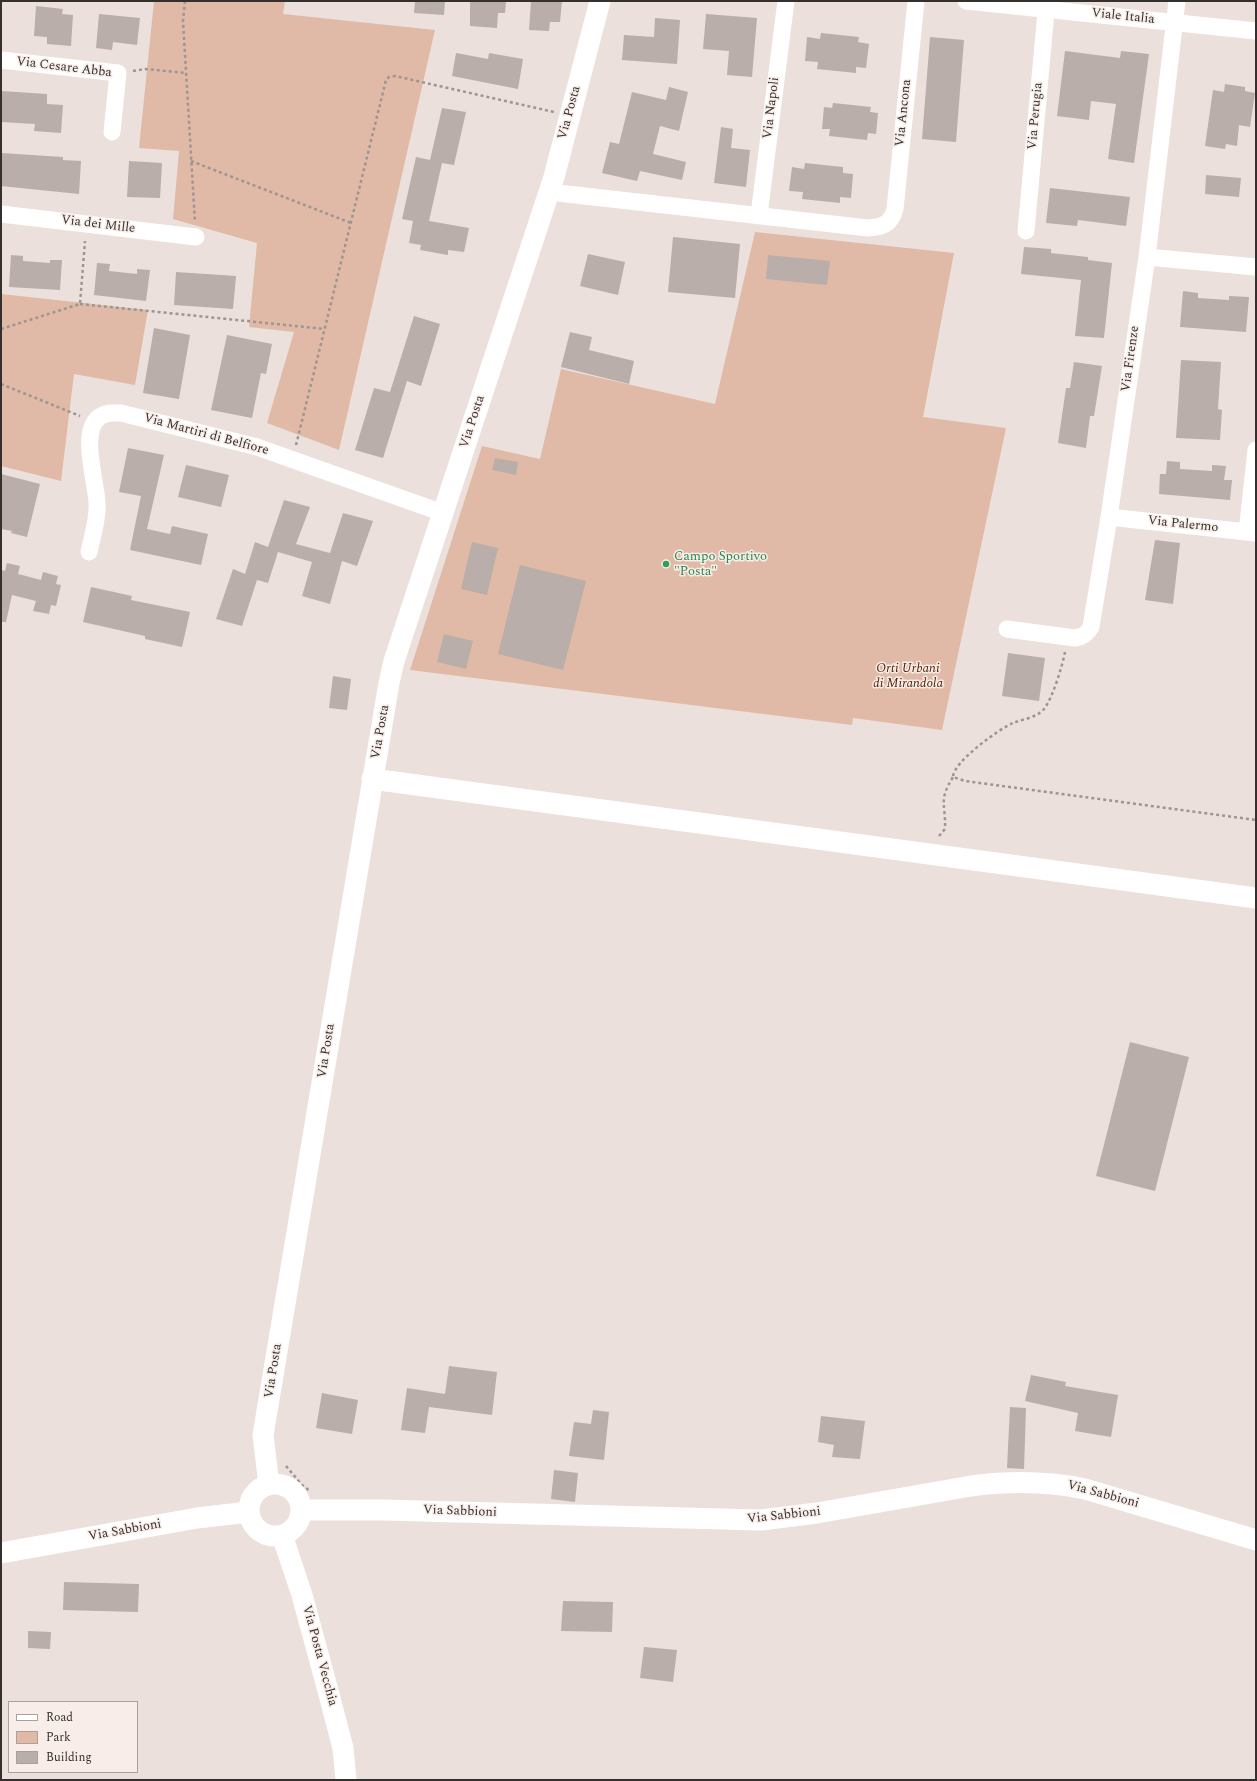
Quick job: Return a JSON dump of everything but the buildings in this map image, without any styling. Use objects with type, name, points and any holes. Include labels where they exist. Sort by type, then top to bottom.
[{"type":"street","name":"Via Posta","points":[[269,1485],[263,1435],[372,778],[394,661],[549,192],[600,1]]},
{"type":"street","name":"Via Napoli","points":[[758,215],[786,1]]},
{"type":"street","name":"Via Ancona","points":[[758,215],[868,228],[887,224],[891,219],[895,209],[916,1]]},
{"type":"street","name":"Viale Italia","points":[[966,1],[1046,5],[1175,23],[1256,31]]},
{"type":"street","name":"Via Firenze","points":[[1007,629],[1066,637],[1081,637],[1087,633],[1091,627],[1109,517],[1147,257],[1177,1]]},
{"type":"street","name":"Via Perugia","points":[[1026,231],[1046,5]]},
{"type":"street","name":"Via Cesare Abba","points":[[1,60],[118,73],[112,132]]},
{"type":"street","points":[[549,192],[758,215]]},
{"type":"street","name":"Via dei Mille","points":[[1,214],[196,237]]},
{"type":"street","points":[[1147,257],[1256,267]]},
{"type":"street","name":"Via Martiri di Belfiore","points":[[94,422],[101,415],[109,413],[122,413],[257,446],[443,513]]},
{"type":"street","points":[[89,552],[98,505],[90,450],[90,435],[94,422]]},
{"type":"street","points":[[1251,533],[1256,450]]},
{"type":"street","name":"Via Palermo","points":[[1109,517],[1251,533]]},
{"type":"street","points":[[372,778],[1256,898]]},
{"type":"street","name":"Via Sabbioni","points":[[301,1510],[382,1510],[761,1520],[816,1513],[971,1486],[995,1483],[1042,1482],[1062,1484],[1085,1489],[1256,1540]]},
{"type":"street","points":[[279,1484],[288,1487],[295,1493],[300,1501],[301,1510],[300,1518],[296,1526],[290,1532],[273,1536],[260,1530],[252,1520],[250,1503],[255,1494],[261,1488],[279,1484]]},
{"type":"street","name":"Via Sabbioni","points":[[1,1553],[197,1518],[250,1512]]},
{"type":"street","name":"Via Posta Vecchia","points":[[282,1535],[302,1595],[343,1748],[346,1780]]},
{"type":"path","points":[[185,1],[183,21],[196,237]]},
{"type":"path","points":[[118,73],[146,69],[186,73]]},
{"type":"path","points":[[293,459],[384,85],[389,77],[395,76],[570,115]]},
{"type":"path","points":[[191,161],[351,223]]},
{"type":"path","points":[[80,304],[87,224]]},
{"type":"path","points":[[1,329],[80,304],[325,329]]},
{"type":"path","points":[[1,384],[94,422]]},
{"type":"path","points":[[928,854],[931,841],[942,834],[945,829],[943,800],[945,790],[953,777],[957,766],[984,743],[1012,724],[1031,717],[1044,708],[1061,668],[1066,637]]},
{"type":"path","points":[[953,777],[965,781],[1256,820]]},
{"type":"path","points":[[284,1461],[286,1467],[302,1486],[314,1493]]},
{"type":"green space","points":[[154,1],[285,1],[283,14],[435,30],[339,450],[267,423],[294,332],[249,327],[257,243],[173,219],[179,151],[139,148]]},
{"type":"green space","name":"Campo Sportivo \"Posta\"","points":[[755,232],[954,253],[923,417],[1006,428],[942,730],[853,718],[852,725],[410,670],[482,446],[540,459],[561,369],[715,404]]},
{"type":"green space","points":[[1,294],[148,310],[135,385],[74,374],[61,481],[1,466]]},
{"type":"place","name":"Campo Sportivo \"Posta\"","points":[[666,564]]},
{"type":"park label","name":"Orti Urbani di Mirandola","points":[[908,676]]}]
